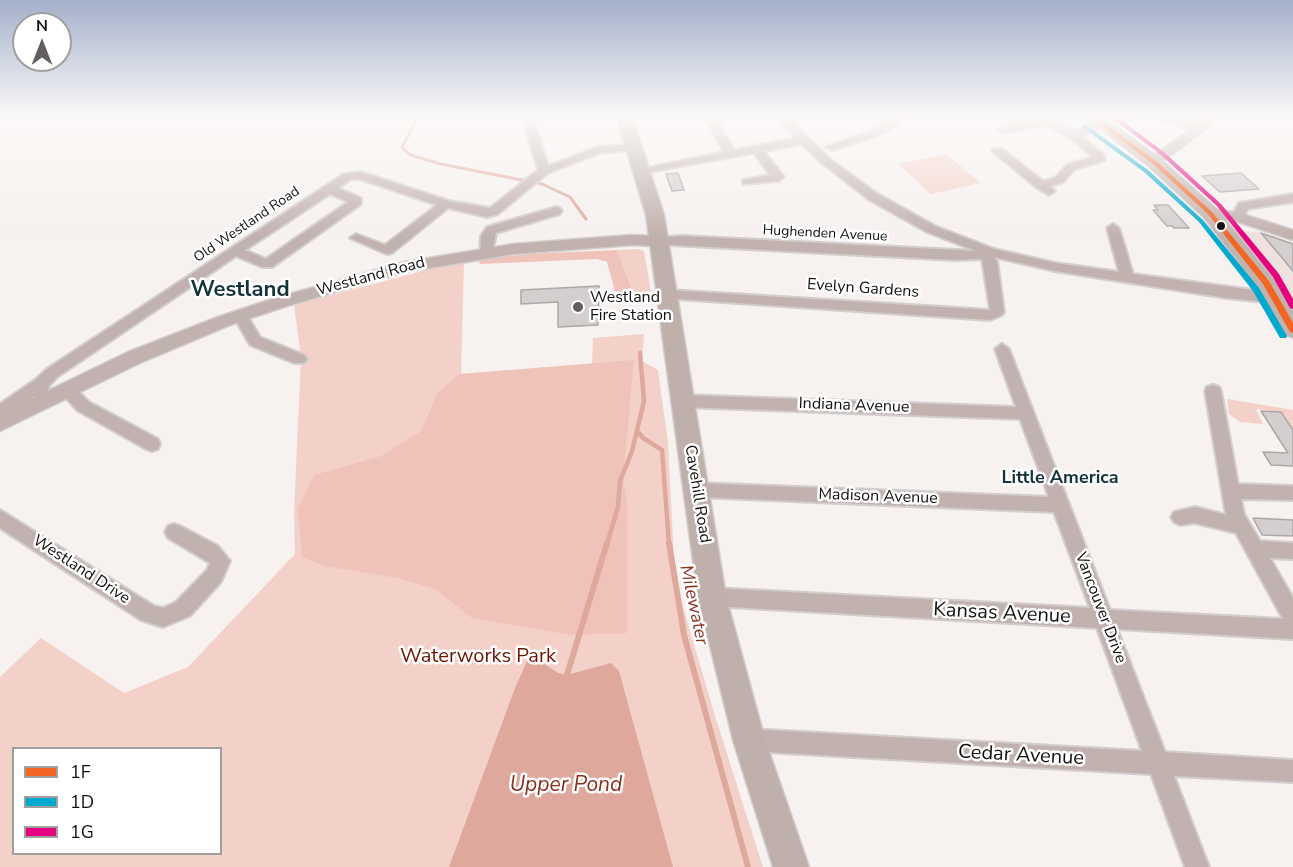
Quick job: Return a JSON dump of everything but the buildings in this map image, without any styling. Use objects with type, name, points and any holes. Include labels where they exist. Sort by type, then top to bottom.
[{"type":"main road","name":"Cavehill Road","points":[[637,156],[655,215],[712,597],[749,740],[791,867]]},
{"type":"main road","points":[[1149,158],[1210,213],[1246,256],[1275,297],[1293,330]]},
{"type":"street","points":[[536,156],[536,178]]},
{"type":"street","name":"Old Westland Road","points":[[0,412],[44,392],[70,361],[348,176],[355,174],[446,204],[487,213],[494,211],[536,178],[578,156]]},
{"type":"street","points":[[642,171],[717,156]]},
{"type":"street","points":[[747,182],[778,177],[763,156]]},
{"type":"street","points":[[821,156],[872,196],[931,229],[988,254],[1127,278],[1275,297]]},
{"type":"street","points":[[1005,156],[1046,188],[1059,180],[1071,167],[1098,159],[1098,156]]},
{"type":"street","points":[[1149,158],[1161,156]]},
{"type":"street","points":[[1169,156],[1167,165],[1173,178]]},
{"type":"street","points":[[235,251],[267,264],[357,201],[329,189]]},
{"type":"street","points":[[1237,217],[1243,207],[1293,198]]},
{"type":"street","points":[[356,238],[387,250],[446,204]]},
{"type":"street","points":[[488,253],[487,236],[491,230],[556,211]]},
{"type":"street","points":[[1210,213],[1237,217],[1293,235]]},
{"type":"street","points":[[1113,228],[1127,278]]},
{"type":"street","name":"Westland Road","points":[[0,423],[44,392],[67,390],[135,357],[240,315],[405,267],[488,253],[632,240],[658,241]]},
{"type":"street","name":"Hughenden Avenue","points":[[658,241],[682,240],[955,256],[988,254]]},
{"type":"street","name":"Evelyn Gardens","points":[[668,295],[990,315],[997,312],[997,302],[988,254]]},
{"type":"street","points":[[240,315],[255,341],[299,359]]},
{"type":"street","name":"Vancouver Drive","points":[[1002,350],[1197,867]]},
{"type":"street","points":[[67,390],[83,406],[152,444]]},
{"type":"street","points":[[1214,392],[1235,515],[1293,617]]},
{"type":"street","name":"Indiana Avenue","points":[[682,401],[1026,413]]},
{"type":"street","name":"Madison Avenue","points":[[697,490],[1059,505]]},
{"type":"street","points":[[1231,491],[1293,493]]},
{"type":"street","points":[[1180,517],[1195,515],[1241,527]]},
{"type":"street","name":"Westland Drive","points":[[0,518],[148,613],[163,618],[183,609],[214,576],[221,561],[211,552],[174,532]]},
{"type":"street","points":[[1254,549],[1293,551]]},
{"type":"street","name":"Kansas Avenue","points":[[712,597],[1293,629]]},
{"type":"street","name":"Cedar Avenue","points":[[749,740],[1293,771]]},
{"type":"shaded area","points":[[1235,230],[1265,233],[1293,243],[1293,301]]},
{"type":"shaded area","points":[[617,250],[634,294],[615,291],[607,262],[597,259],[480,264],[478,260],[527,254]]},
{"type":"shaded area","points":[[634,360],[623,478],[627,504],[627,633],[571,635],[472,618],[435,589],[397,578],[324,566],[302,557],[298,509],[314,475],[381,456],[421,431],[438,392],[460,374]]},
{"type":"green space","points":[[934,156],[949,156],[981,183],[931,194],[898,164]]},
{"type":"green space","points":[[617,250],[644,251],[651,291],[634,294]]},
{"type":"green space","name":"Waterworks Park","points":[[461,261],[464,262],[461,374],[592,364],[593,338],[644,334],[642,361],[658,370],[668,443],[675,580],[763,867],[0,867],[0,677],[41,638],[124,693],[188,667],[295,554],[294,512],[301,358],[294,305]]},
{"type":"green space","points":[[1227,399],[1293,410],[1293,430],[1281,412],[1256,409],[1263,424],[1240,422],[1229,414]]},
{"type":"water","name":"Upper Pond","points":[[537,659],[558,673],[567,675],[611,663],[619,671],[673,867],[449,867],[515,688],[527,661]]},
{"type":"waterway","name":"Milewater","points":[[416,156],[441,164],[542,184],[570,197],[586,219]]},
{"type":"waterway","points":[[607,544],[618,507],[620,481],[632,451],[644,401],[640,353]]},
{"type":"waterway","name":"Milewater","points":[[637,431],[643,438],[662,450],[669,544]]},
{"type":"waterway","points":[[567,675],[607,543]]},
{"type":"waterway","name":"Milewater","points":[[669,543],[684,635],[748,867]]},
{"type":"transit line","name":"1D","points":[[1126,156],[1146,171],[1201,221],[1256,290],[1283,336]]},
{"type":"transit line","name":"1F","points":[[1146,156],[1210,213],[1266,283],[1293,330]]},
{"type":"transit line","name":"1G","points":[[1166,156],[1219,205],[1276,276],[1293,306]]},
{"type":"place","name":"Westland Fire Station","points":[[578,307]]},
{"type":"district","name":"Westland","points":[[240,291]]},
{"type":"district","name":"Little America","points":[[1060,479]]}]
